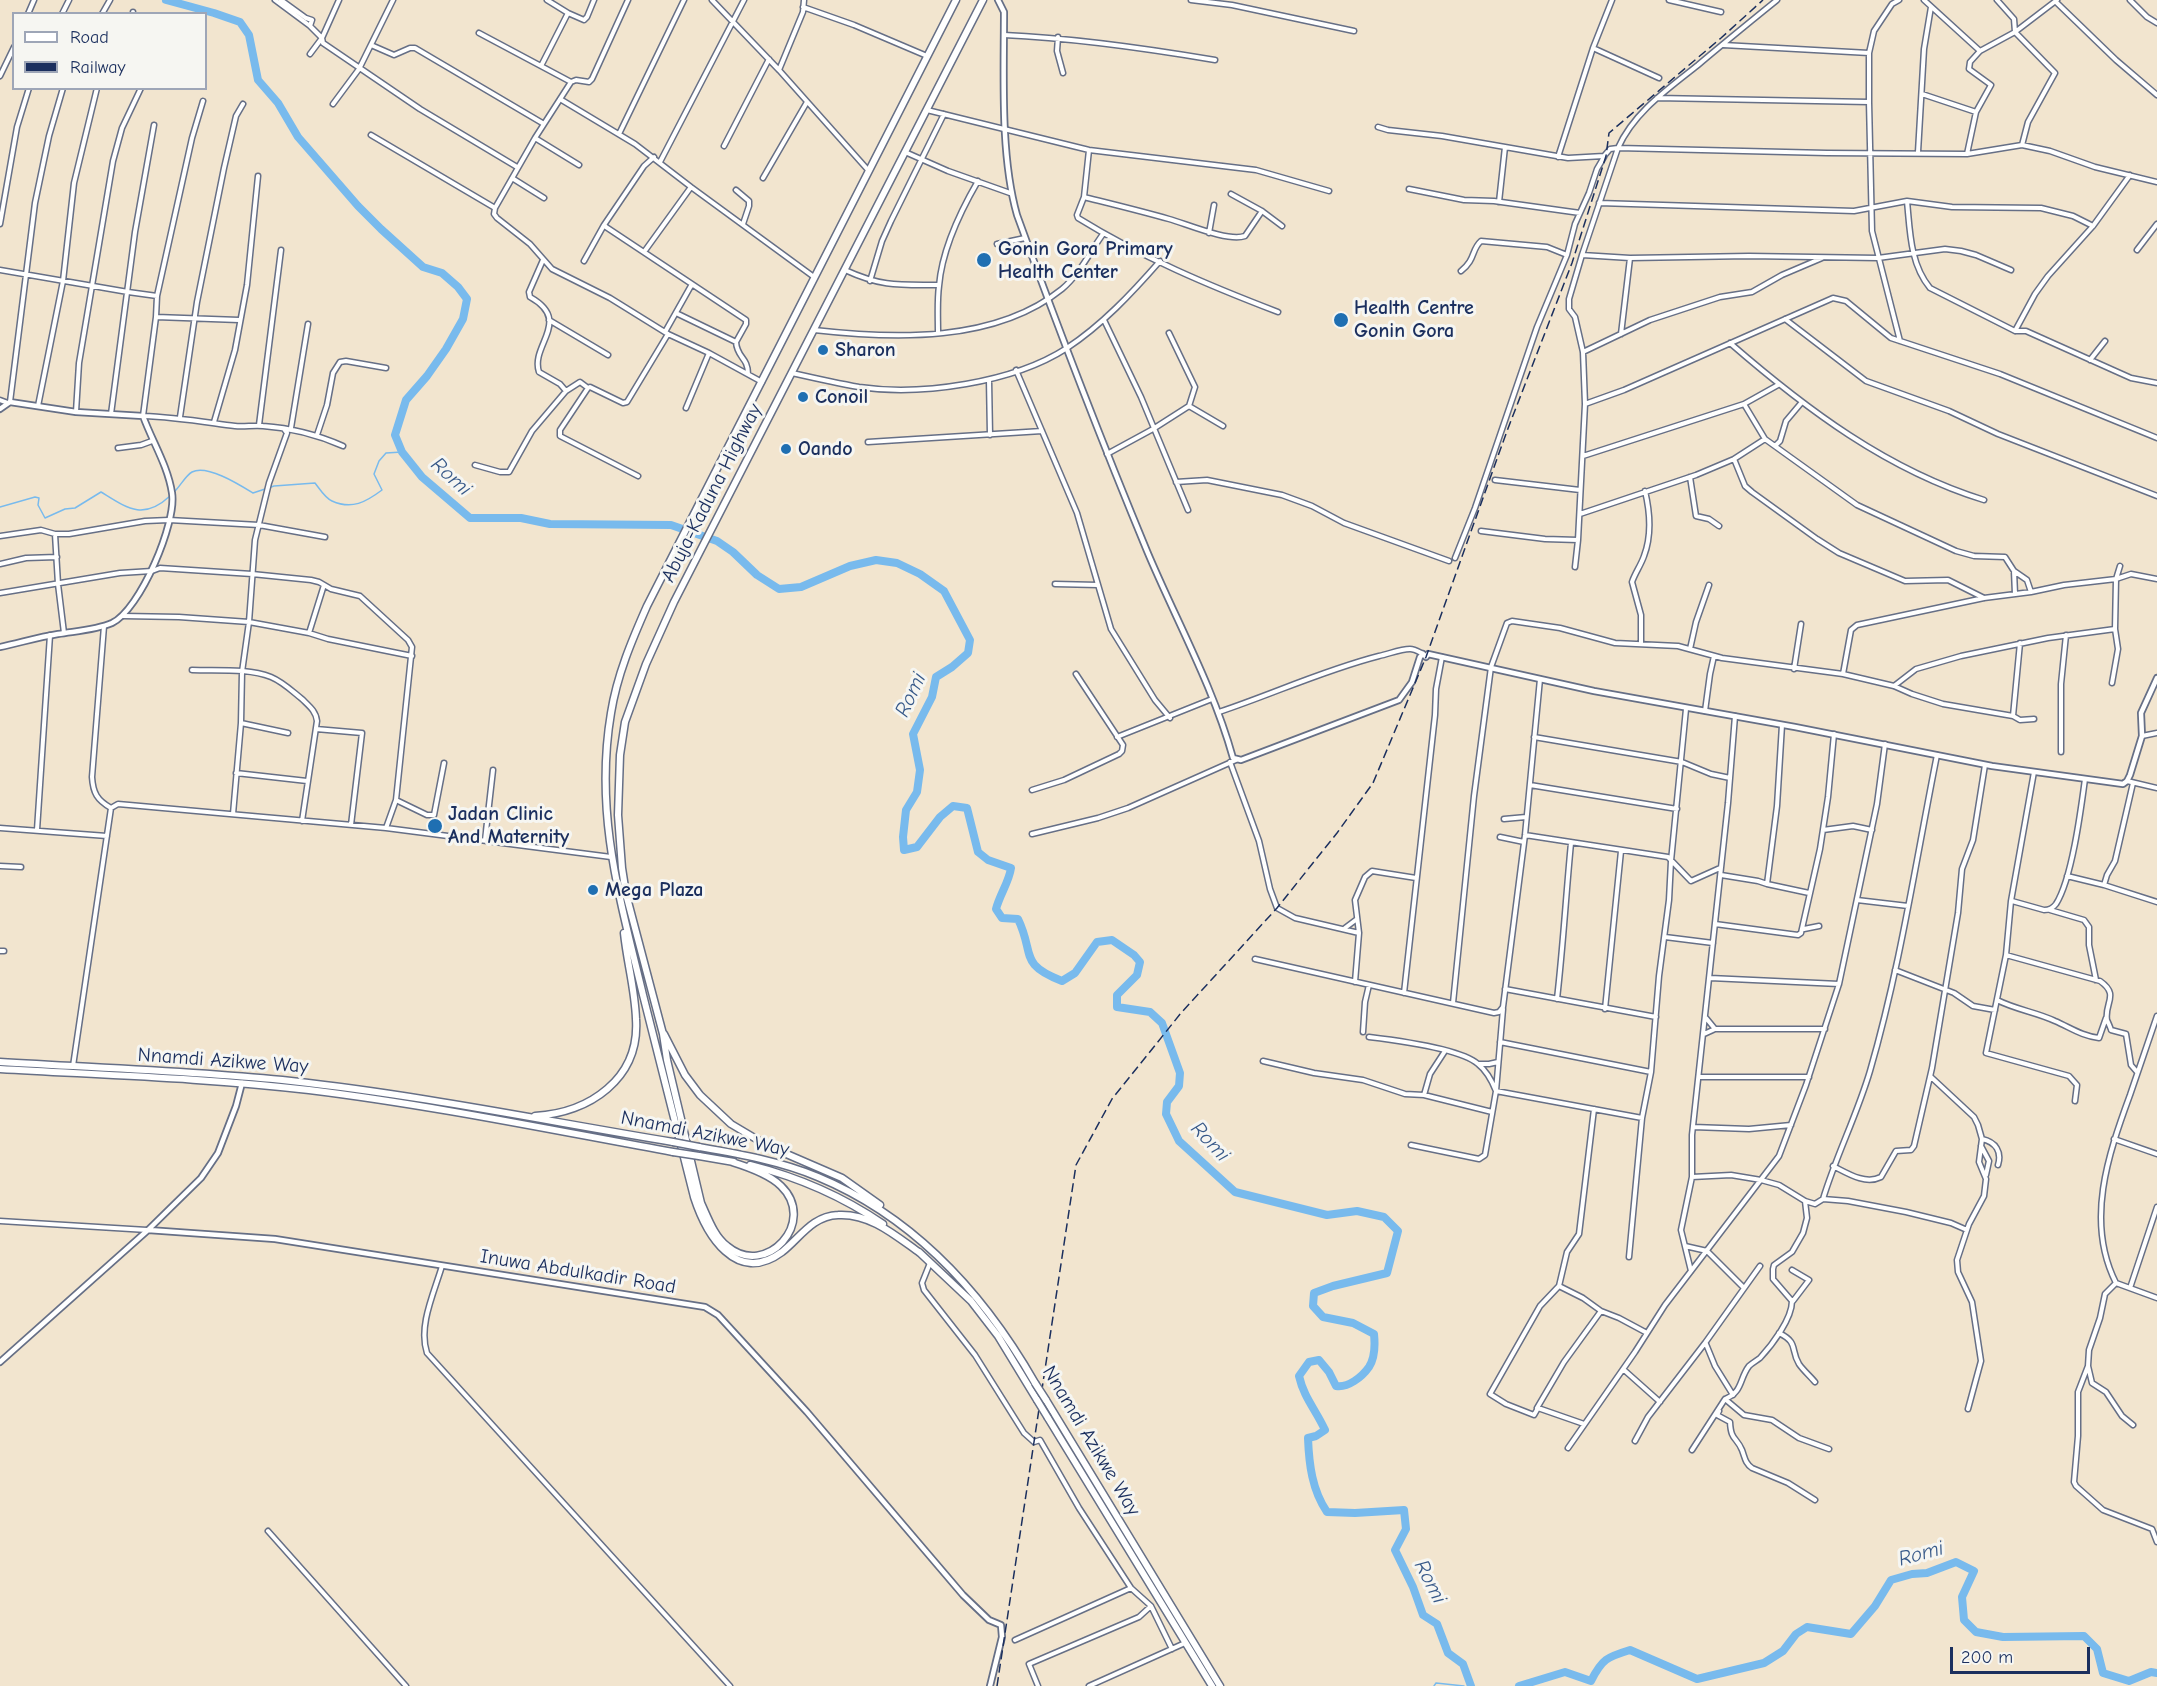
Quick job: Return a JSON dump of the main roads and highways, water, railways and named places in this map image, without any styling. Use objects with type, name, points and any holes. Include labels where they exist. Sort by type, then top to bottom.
[{"type":"highway","name":"Abuja-Kaduna Highway","points":[[625,920],[611,856],[605,796],[611,712],[624,662],[633,637],[696,509],[956,0]]},
{"type":"highway","name":"Abuja-Kaduna Highway","points":[[663,1034],[626,894],[622,868],[618,815],[620,755],[625,722],[646,664],[674,602],[983,0]]},
{"type":"highway","points":[[524,1117],[563,1113],[593,1101],[611,1086],[628,1062],[634,1041],[636,1021],[625,940],[625,920]]},
{"type":"highway","points":[[625,920],[694,1197],[703,1223],[714,1242],[730,1257],[747,1262],[757,1262],[782,1252],[809,1226],[821,1218],[848,1215],[880,1226],[920,1253]]},
{"type":"highway","points":[[663,1034],[667,1060],[699,1192],[710,1224],[726,1246],[735,1252],[756,1256],[768,1254],[784,1241],[790,1232],[794,1213],[792,1203],[780,1185],[732,1162]]},
{"type":"highway","points":[[663,1034],[685,1075],[717,1112],[731,1124],[768,1146],[842,1178],[863,1192],[914,1234]]},
{"type":"highway","name":"Nnamdi Azikwe Way","points":[[0,1062],[340,1087],[524,1117],[752,1156],[816,1176],[877,1207],[914,1234],[970,1287],[1004,1331],[1196,1652],[1220,1686]]},
{"type":"highway","name":"Nnamdi Azikwe Way","points":[[0,1069],[243,1080],[406,1104],[732,1162],[788,1176],[830,1193],[876,1219],[903,1239],[971,1300],[998,1336],[1186,1643],[1196,1652],[1212,1686]]},
{"type":"waterway","name":"Romi","points":[[166,0],[240,22],[249,35],[258,80],[278,103],[298,137],[381,229],[423,267],[442,273],[458,287],[467,299],[463,319],[446,349],[406,400],[395,435],[402,452],[422,477],[470,518],[521,518],[550,524],[671,525],[717,541],[733,552],[757,575],[779,589],[801,587],[850,566],[876,560],[897,563],[920,574],[944,591],[970,640],[968,653],[936,677],[932,697],[913,734],[920,770],[917,792],[906,810],[904,850],[917,847],[940,817],[953,806],[967,808],[978,852],[988,860],[1011,868],[996,909],[1002,918],[1018,919],[1030,957],[1039,969],[1062,981],[1075,973],[1097,942],[1112,940],[1140,962],[1137,975],[1117,995],[1117,1007],[1150,1012],[1162,1023],[1180,1073],[1179,1086],[1167,1102],[1166,1114],[1179,1141],[1235,1192],[1327,1215],[1357,1211],[1384,1217],[1398,1231],[1387,1273],[1314,1293],[1313,1306],[1323,1317],[1353,1323],[1374,1334],[1374,1346],[1369,1367],[1350,1384],[1336,1386],[1329,1372],[1319,1360],[1309,1362],[1299,1376],[1307,1397],[1325,1430],[1308,1438],[1310,1467],[1318,1495],[1327,1512],[1404,1510],[1406,1529],[1395,1550],[1413,1587],[1423,1615],[1437,1624],[1448,1653],[1463,1664],[1471,1686]]},
{"type":"waterway","points":[[173,493],[189,474],[198,470],[223,476],[253,493],[274,486],[315,483],[329,500],[352,505],[382,490],[374,474],[379,461],[386,453],[402,452]]},
{"type":"waterway","points":[[0,507],[35,497],[39,498],[38,505],[45,518],[65,509],[75,508],[101,492],[127,507],[143,510],[160,504],[170,496]]},
{"type":"waterway","name":"Romi","points":[[1519,1686],[1565,1672],[1591,1681],[1598,1668],[1606,1660],[1630,1650],[1697,1679],[1764,1663],[1783,1651],[1796,1634],[1807,1627],[1851,1634],[1875,1606],[1891,1580],[1912,1574],[1927,1573],[1956,1562],[1974,1571],[1962,1597],[1964,1620],[1976,1632],[2003,1637],[2084,1636],[2097,1649],[2103,1673],[2129,1681],[2151,1672],[2157,1673]]},
{"type":"waterway","points":[[1434,1686],[1436,1683],[1464,1686]]},
{"type":"railway","points":[[997,1686],[1076,1165],[1112,1099],[1181,1013],[1277,908],[1337,833],[1373,783],[1426,657],[1507,431],[1572,263],[1606,156],[1609,133],[1763,0]]},
{"type":"place","name":"Gonin Gora Primary Health Center","points":[[984,260]]},
{"type":"place","name":"Health Centre Gonin Gora","points":[[1341,320]]},
{"type":"place","name":"Sharon","points":[[823,350]]},
{"type":"place","name":"Conoil","points":[[803,397]]},
{"type":"place","name":"Oando","points":[[786,449]]},
{"type":"place","name":"Jadan Clinic And Maternity","points":[[435,826]]},
{"type":"place","name":"Mega Plaza","points":[[593,890]]}]
